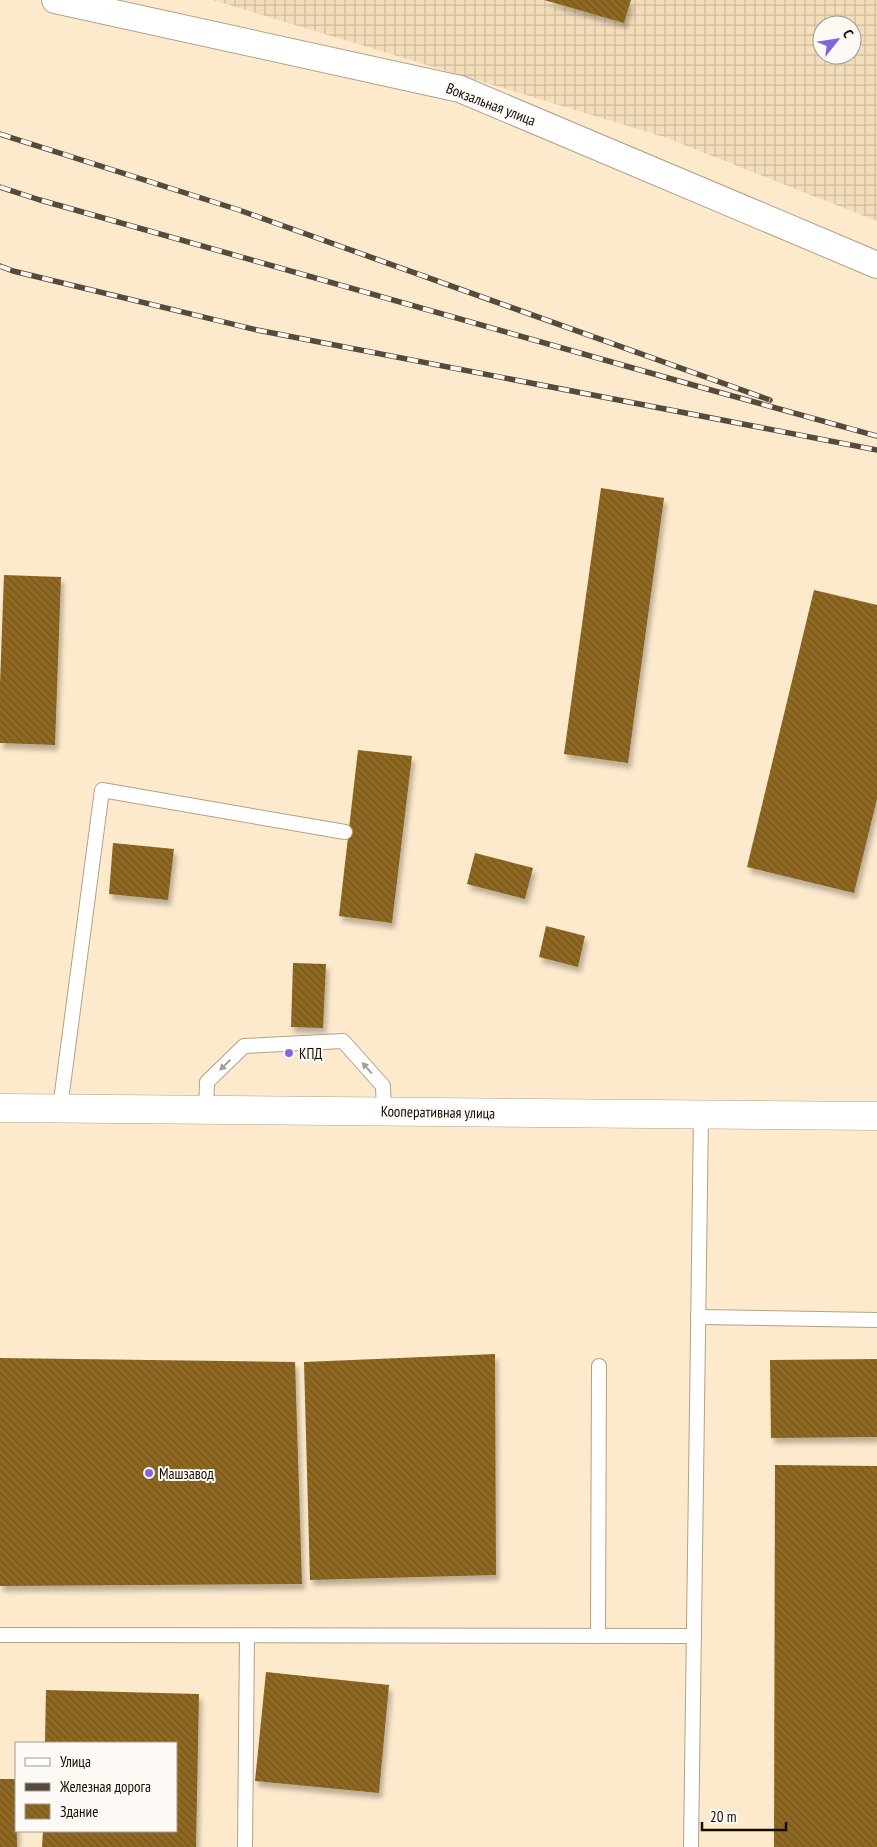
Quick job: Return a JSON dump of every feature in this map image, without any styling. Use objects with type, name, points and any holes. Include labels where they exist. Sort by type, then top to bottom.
[{"type":"main road","name":"Кооперативная улица","points":[[0,1108],[877,1116]]},
{"type":"street","name":"Вокзальная улица","points":[[55,0],[460,89],[877,265]]},
{"type":"lane","points":[[60,1108],[102,790],[345,832]]},
{"type":"lane","points":[[206,1110],[207,1082],[244,1046],[343,1041],[383,1086],[384,1111]]},
{"type":"lane","points":[[691,1847],[701,1114]]},
{"type":"lane","points":[[698,1317],[877,1320]]},
{"type":"lane","points":[[598,1636],[599,1366]]},
{"type":"lane","points":[[0,1635],[694,1636]]},
{"type":"lane","points":[[246,1847],[247,1636]]},
{"type":"shaded area","points":[[213,0],[877,0],[877,221],[664,137]]},
{"type":"building","points":[[544,0],[631,0],[624,23]]},
{"type":"building","points":[[601,488],[664,498],[628,763],[564,754]]},
{"type":"building","points":[[4,575],[61,577],[55,745],[0,743]]},
{"type":"building","points":[[814,590],[877,605],[877,799],[854,893],[747,867]]},
{"type":"building","points":[[358,750],[412,756],[392,923],[339,916]]},
{"type":"building","points":[[113,843],[174,849],[168,900],[109,894]]},
{"type":"building","points":[[475,853],[533,868],[525,899],[467,884]]},
{"type":"building","points":[[546,926],[585,936],[578,967],[539,957]]},
{"type":"building","points":[[293,963],[326,964],[323,1028],[291,1027]]},
{"type":"building","points":[[495,1354],[496,1575],[310,1580],[304,1362]]},
{"type":"building","name":"Машзавод","points":[[0,1358],[295,1362],[302,1584],[0,1586]]},
{"type":"building","points":[[877,1359],[877,1437],[771,1438],[770,1360]]},
{"type":"building","points":[[775,1465],[877,1466],[877,1847],[774,1847]]},
{"type":"building","points":[[266,1672],[389,1685],[379,1793],[255,1781]]},
{"type":"building","points":[[46,1690],[199,1694],[196,1847],[42,1847],[43,1832],[178,1832],[178,1742],[45,1742]]},
{"type":"building","points":[[0,1779],[15,1779],[15,1832],[17,1832],[17,1847],[0,1847]]},
{"type":"railway","points":[[0,134],[239,210],[770,400]]},
{"type":"railway","points":[[0,187],[40,200],[877,436]]},
{"type":"railway","points":[[0,266],[13,271],[257,330],[877,450]]},
{"type":"place","name":"КПД","points":[[289,1053]]},
{"type":"place","name":"Машзавод","points":[[149,1473]]}]
